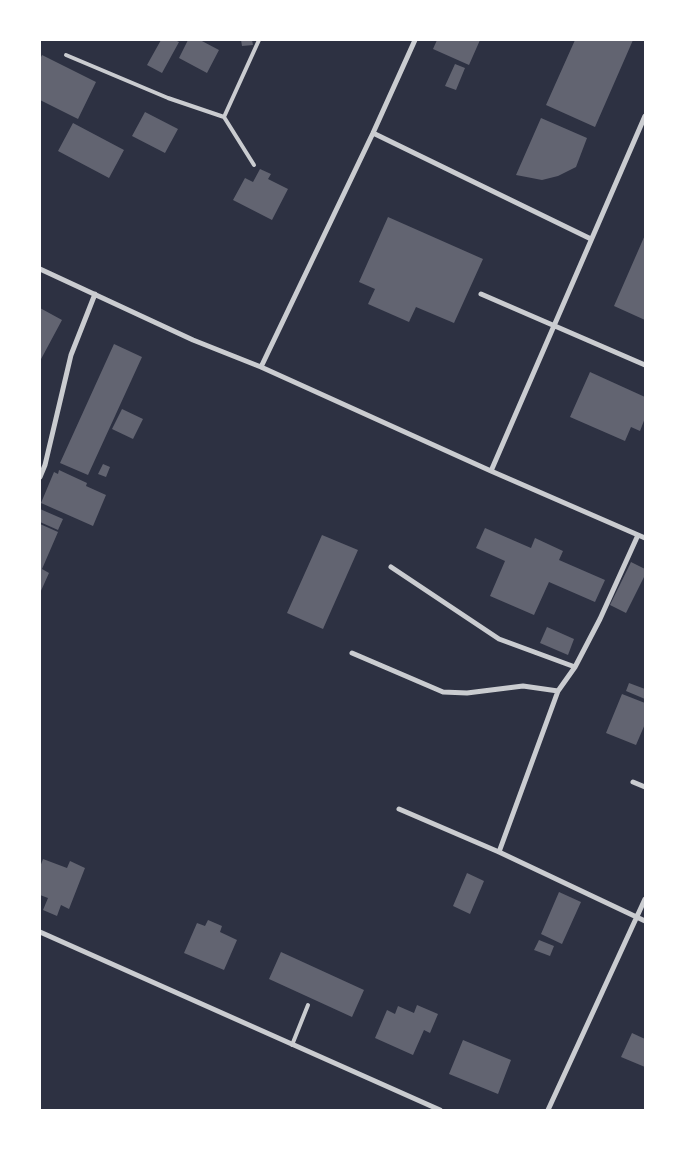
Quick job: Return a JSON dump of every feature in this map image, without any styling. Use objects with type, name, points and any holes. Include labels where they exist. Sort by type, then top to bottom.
[{"type":"street","points":[[262,367],[415,40]]},
{"type":"street","points":[[491,471],[645,116]]},
{"type":"street","points":[[373,132],[591,239]]},
{"type":"street","points":[[40,269],[193,340],[262,367],[491,471],[645,538]]},
{"type":"street","points":[[40,477],[45,465],[71,355],[95,294]]},
{"type":"street","points":[[481,294],[645,365]]},
{"type":"street","points":[[499,852],[558,691],[575,668],[600,619],[638,535]]},
{"type":"street","points":[[391,567],[500,639],[575,668]]},
{"type":"street","points":[[352,653],[443,692],[467,692],[523,686],[558,691]]},
{"type":"street","points":[[634,782],[645,787]]},
{"type":"street","points":[[399,809],[499,852],[645,921]]},
{"type":"street","points":[[548,1110],[645,899]]},
{"type":"street","points":[[40,932],[440,1110]]},
{"type":"lane","points":[[224,117],[259,40]]},
{"type":"lane","points":[[66,55],[168,98],[224,117],[254,165]]},
{"type":"lane","points":[[292,1045],[308,1005]]},
{"type":"building","points":[[161,40],[175,40],[179,42],[162,73],[147,65]]},
{"type":"building","points":[[188,40],[200,40],[219,50],[207,73],[179,58]]},
{"type":"building","points":[[241,40],[252,40],[253,45],[242,46]]},
{"type":"building","points":[[437,40],[480,40],[469,65],[433,49]]},
{"type":"building","points":[[575,40],[633,40],[595,127],[546,105]]},
{"type":"building","points":[[42,55],[96,82],[78,119],[40,100],[40,59]]},
{"type":"building","points":[[455,64],[465,68],[456,90],[445,86]]},
{"type":"building","points":[[145,112],[178,129],[165,153],[132,136]]},
{"type":"building","points":[[541,118],[587,138],[576,167],[558,176],[542,180],[516,175]]},
{"type":"building","points":[[73,123],[124,150],[109,178],[58,151]]},
{"type":"building","points":[[260,169],[271,174],[268,179],[288,189],[272,220],[233,200],[245,178],[253,182]]},
{"type":"building","points":[[388,217],[483,259],[454,323],[416,307],[409,322],[368,304],[375,289],[359,282]]},
{"type":"building","points":[[645,235],[645,320],[614,306]]},
{"type":"building","points":[[40,308],[62,320],[40,361]]},
{"type":"building","points":[[114,344],[142,357],[88,475],[60,463]]},
{"type":"building","points":[[590,372],[645,397],[645,418],[640,431],[631,427],[625,441],[570,417]]},
{"type":"building","points":[[122,409],[143,419],[133,439],[112,429]]},
{"type":"building","points":[[103,464],[110,467],[106,477],[98,474]]},
{"type":"building","points":[[59,470],[87,483],[86,486],[106,495],[93,526],[41,503],[54,472],[58,474]]},
{"type":"building","points":[[40,509],[63,519],[58,530],[40,522]]},
{"type":"building","points":[[40,524],[58,532],[42,569],[49,573],[40,593]]},
{"type":"building","points":[[485,528],[531,548],[535,538],[563,551],[559,560],[605,580],[595,602],[549,582],[534,615],[490,596],[505,561],[476,548]]},
{"type":"building","points":[[322,535],[358,550],[323,629],[287,613]]},
{"type":"building","points":[[631,562],[645,569],[645,575],[626,613],[610,605]]},
{"type":"building","points":[[547,627],[574,639],[568,655],[540,643]]},
{"type":"building","points":[[629,683],[645,689],[645,699],[626,691]]},
{"type":"building","points":[[622,694],[645,703],[645,724],[636,745],[606,733]]},
{"type":"building","points":[[43,859],[67,868],[70,861],[85,868],[69,909],[61,905],[57,916],[43,910],[48,898],[40,895],[40,867]]},
{"type":"building","points":[[467,873],[484,881],[470,914],[453,906]]},
{"type":"building","points":[[559,892],[581,902],[562,944],[541,934]]},
{"type":"building","points":[[208,920],[222,926],[220,932],[237,940],[224,970],[184,953],[197,923],[205,926]]},
{"type":"building","points":[[539,940],[554,946],[550,956],[534,950]]},
{"type":"building","points":[[281,952],[364,990],[352,1017],[269,979]]},
{"type":"building","points":[[417,1005],[438,1014],[430,1033],[424,1030],[413,1055],[375,1038],[387,1010],[395,1014],[398,1006],[414,1013]]},
{"type":"building","points":[[632,1033],[645,1039],[645,1067],[621,1057]]},
{"type":"building","points":[[463,1040],[511,1060],[498,1094],[449,1074]]}]
